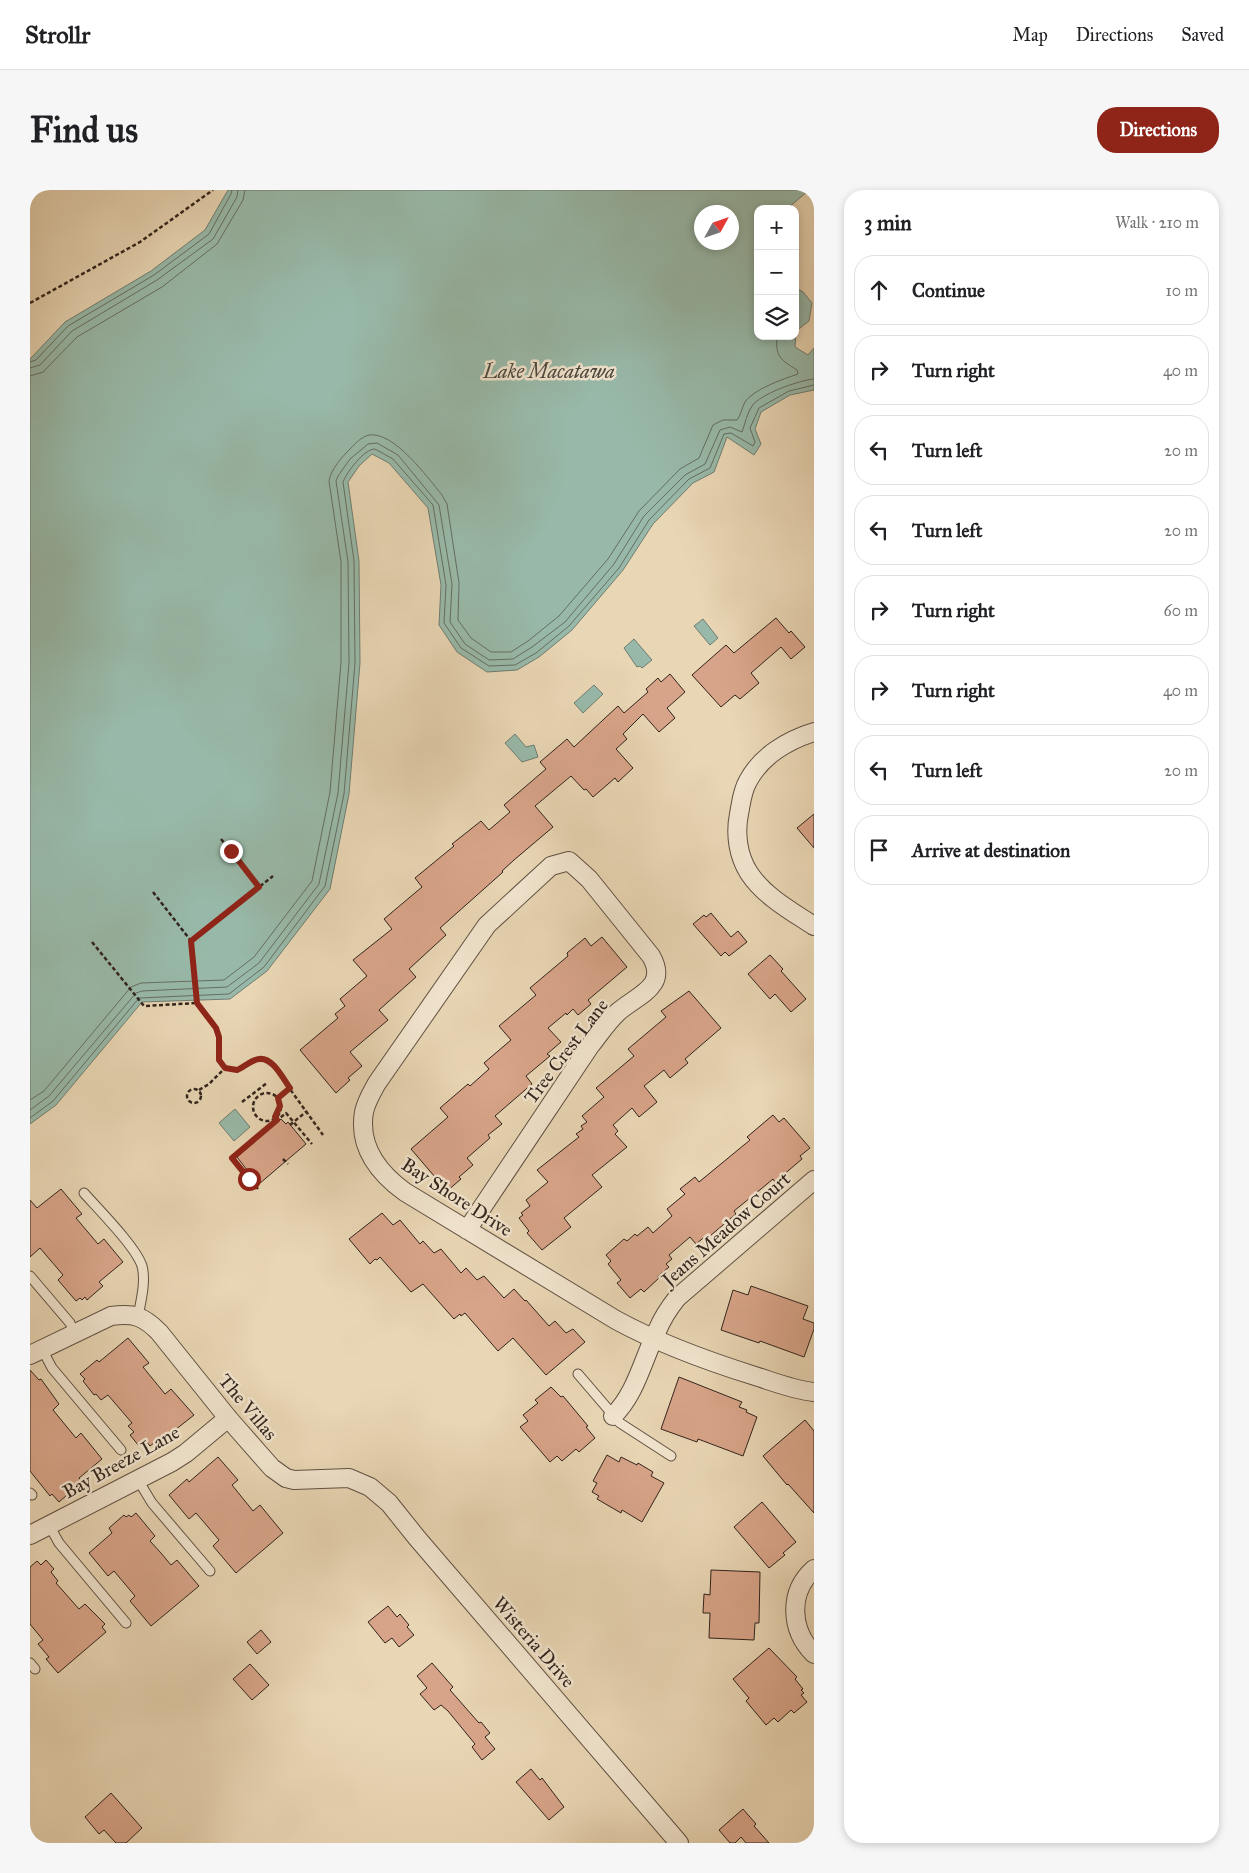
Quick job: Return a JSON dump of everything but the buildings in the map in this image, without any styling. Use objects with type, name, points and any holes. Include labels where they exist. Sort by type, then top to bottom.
[{"type":"street","points":[[814,732],[781,746],[763,762],[748,781],[741,800],[736,828],[741,856],[749,872],[764,891],[814,926]]},
{"type":"street","name":"Bay Shore Drive","points":[[569,861],[550,866],[487,925],[377,1083],[364,1111],[366,1142],[373,1160],[381,1172],[404,1192],[616,1320],[653,1339],[732,1369],[800,1391],[814,1392]]},
{"type":"street","name":"Tree Crest Lane","points":[[467,1230],[596,1039],[618,1011],[648,989],[654,982],[657,974],[656,965],[651,956],[589,879],[569,861]]},
{"type":"street","name":"Jeans Meadow Court","points":[[613,1416],[629,1397],[653,1339],[677,1298],[814,1180]]},
{"type":"street","points":[[36,1352],[111,1316],[123,1314],[138,1316]]},
{"type":"street","name":"The Villas","points":[[138,1316],[150,1323],[159,1332],[228,1418],[272,1468],[286,1478],[302,1481],[349,1478]]},
{"type":"street","name":"Bay Breeze Lane","points":[[30,1535],[186,1454],[228,1418]]},
{"type":"street","name":"Wisteria Drive","points":[[349,1478],[370,1487],[389,1503],[679,1843]]},
{"type":"street","points":[[814,1569],[802,1585],[796,1598],[795,1610],[796,1622],[801,1636],[814,1654]]},
{"type":"lane","points":[[84,1193],[135,1252],[142,1266],[143,1283],[138,1316]]},
{"type":"lane","points":[[30,1276],[70,1323],[75,1334]]},
{"type":"lane","points":[[36,1352],[52,1368],[121,1450]]},
{"type":"lane","points":[[578,1374],[613,1416],[626,1428],[671,1456]]},
{"type":"lane","points":[[138,1480],[152,1503],[210,1571]]},
{"type":"lane","points":[[49,1525],[59,1543],[126,1623]]},
{"type":"path","points":[[30,303],[140,242],[213,190]]},
{"type":"path","points":[[221,839],[259,887]]},
{"type":"path","points":[[191,941],[273,876]]},
{"type":"path","points":[[153,892],[191,941],[197,1003],[216,1028],[219,1037],[219,1060],[225,1068],[237,1070],[259,1058],[265,1059],[272,1064],[322,1136]]},
{"type":"path","points":[[92,942],[144,1006],[197,1003]]},
{"type":"path","points":[[199,1090],[202,1096],[200,1101],[196,1103],[190,1102],[187,1097],[188,1092],[194,1089],[199,1090],[210,1084],[225,1068]]},
{"type":"path","points":[[242,1102],[266,1082]]},
{"type":"path","points":[[278,1098],[290,1088]]},
{"type":"path","points":[[254,1092],[258,1096]]},
{"type":"path","points":[[270,1093],[278,1098],[280,1106],[276,1118],[263,1120],[256,1115],[253,1106],[258,1096],[270,1093]]},
{"type":"path","points":[[258,1190],[232,1158],[276,1118],[286,1112],[312,1144]]},
{"type":"path","points":[[290,1125],[307,1112]]},
{"type":"path","points":[[283,1159],[288,1164]]},
{"type":"water","name":"Lake Macatawa","points":[[228,190],[809,190],[792,205],[754,205],[754,340],[795,340],[795,347],[808,355],[814,348],[814,390],[790,395],[761,412],[755,429],[761,444],[754,455],[727,437],[714,472],[693,483],[653,524],[623,570],[572,630],[539,657],[517,670],[487,672],[457,652],[439,625],[441,585],[428,508],[389,463],[372,454],[359,466],[348,482],[359,561],[360,663],[349,794],[330,889],[267,971],[230,999],[142,1002],[56,1105],[30,1124],[30,359],[65,322],[151,271],[205,230]]},
{"type":"water","name":"Lake Macatawa","points":[[799,290],[812,303],[809,321],[799,329]]},
{"type":"water","points":[[703,619],[718,638],[710,645],[694,626]]},
{"type":"water","points":[[634,639],[652,660],[642,668],[640,666],[637,667],[624,648]]},
{"type":"water","points":[[594,685],[603,694],[583,713],[574,703]]},
{"type":"water","points":[[515,734],[526,747],[534,745],[538,757],[522,762],[505,743]]},
{"type":"water","points":[[235,1109],[250,1127],[234,1141],[219,1123]]},
{"type":"route","points":[[231,851],[259,887],[191,941],[197,1003],[216,1028],[219,1037],[219,1060],[225,1068],[237,1070],[259,1058],[265,1059],[272,1064],[290,1088],[278,1098],[280,1110],[275,1117],[277,1120],[232,1158],[249,1179]]}]
